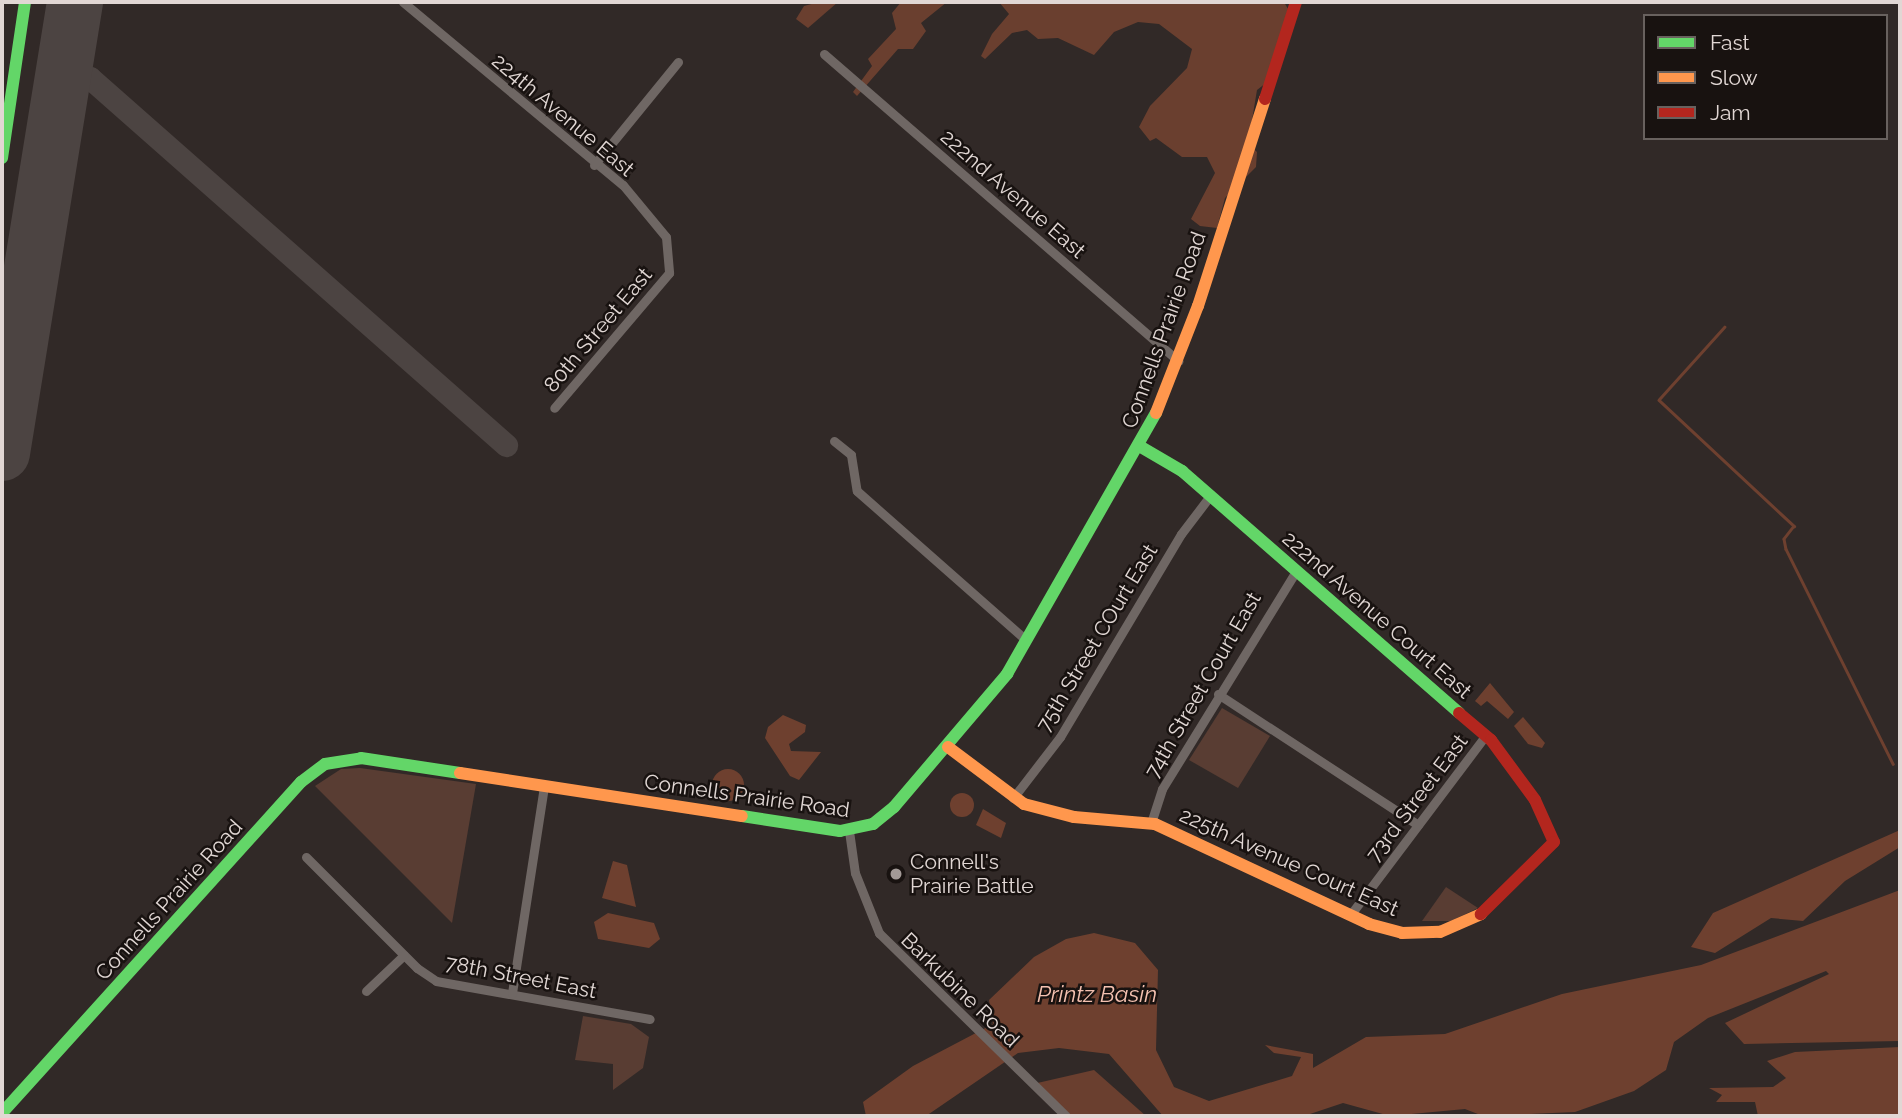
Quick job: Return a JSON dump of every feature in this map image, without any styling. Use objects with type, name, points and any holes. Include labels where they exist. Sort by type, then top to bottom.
[{"type":"street","points":[[2,158],[25,2]]},
{"type":"street","name":"224th Avenue East","points":[[403,2],[594,165],[623,185],[660,228],[671,261],[669,274]]},
{"type":"street","name":"Connells Prairie Road","points":[[2,1113],[321,766],[361,758],[849,831],[873,824],[894,807],[948,747],[1007,674],[1141,447],[1178,361],[1296,2]]},
{"type":"street","name":"222nd Avenue East","points":[[824,54],[1178,361]]},
{"type":"street","points":[[594,165],[678,62]]},
{"type":"street","name":"80th Street East","points":[[554,408],[669,274]]},
{"type":"street","points":[[834,442],[851,455],[857,491],[1026,640]]},
{"type":"street","name":"222nd Avenue Court East","points":[[1141,447],[1210,496],[1296,570],[1486,735],[1520,776],[1554,842],[1493,906],[1465,923],[1427,934]]},
{"type":"street","name":"75th Street COurt East","points":[[1013,798],[1060,737],[1181,534],[1210,496]]},
{"type":"street","name":"74th Street Court East","points":[[1151,823],[1162,789],[1296,570]]},
{"type":"street","points":[[1218,694],[1418,825]]},
{"type":"street","name":"73rd Street East","points":[[1351,914],[1486,735]]},
{"type":"street","name":"225th Avenue Court East","points":[[948,747],[1013,798],[1054,813],[1151,823],[1391,931],[1427,934]]},
{"type":"street","points":[[512,993],[544,786]]},
{"type":"street","name":"Barkubine Road","points":[[849,831],[855,873],[878,933],[1066,1116]]},
{"type":"street","name":"78th Street East","points":[[306,857],[404,955],[436,981],[650,1019]]},
{"type":"street","points":[[366,991],[404,955]]},
{"type":"shaded area","points":[[819,2],[838,2],[808,28],[796,19],[804,6]]},
{"type":"shaded area","points":[[901,2],[947,2],[921,23],[926,31],[913,49],[898,49],[857,96],[853,92],[872,66],[868,59],[896,29],[892,13]]},
{"type":"shaded area","points":[[999,2],[1284,2],[1288,9],[1266,83],[1257,90],[1248,144],[1257,152],[1256,167],[1225,198],[1217,228],[1200,226],[1191,219],[1215,173],[1207,157],[1182,157],[1156,138],[1150,141],[1139,127],[1150,106],[1187,68],[1192,49],[1159,24],[1138,22],[1114,32],[1094,55],[1058,38],[1038,39],[1027,30],[1012,33],[985,59],[981,56],[992,34],[1009,14]]},
{"type":"shaded area","points":[[1222,708],[1270,736],[1238,788],[1189,760]]},
{"type":"shaded area","points":[[360,768],[476,784],[452,923],[315,786],[341,769]]},
{"type":"shaded area","points":[[1446,887],[1478,908],[1451,921],[1422,921]]},
{"type":"shaded area","points":[[583,1016],[631,1024],[649,1037],[643,1068],[613,1090],[613,1064],[575,1060]]},
{"type":"shaded area","points":[[1094,1070],[1146,1116],[1069,1116],[1033,1084]]},
{"type":"water","points":[[1490,683],[1514,712],[1508,719],[1487,701],[1481,706],[1475,701]]},
{"type":"water","points":[[783,715],[806,725],[805,732],[789,744],[791,751],[821,752],[799,780],[790,776],[765,738],[768,727]]},
{"type":"water","points":[[1523,717],[1545,743],[1542,748],[1528,744],[1514,726]]},
{"type":"water","points":[[728,769],[739,774],[744,785],[739,796],[728,801],[717,796],[712,785],[717,774]]},
{"type":"water","points":[[962,793],[971,796],[974,805],[971,814],[962,817],[953,814],[950,805],[953,796]]},
{"type":"water","points":[[983,809],[1006,823],[1001,838],[976,825]]},
{"type":"water","points":[[1900,830],[1900,847],[1845,881],[1803,921],[1771,918],[1715,953],[1691,947],[1713,913]]},
{"type":"water","points":[[613,861],[627,865],[636,907],[602,898]]},
{"type":"water","name":"Printz Basin","points":[[1900,890],[1900,1041],[1744,1044],[1725,1023],[1829,974],[1826,971],[1708,1018],[1674,1042],[1666,1070],[1634,1091],[1575,1112],[1483,1116],[1465,1109],[1390,1116],[1343,1103],[1304,1116],[1163,1116],[1109,1054],[1059,1048],[1018,1053],[926,1116],[866,1116],[863,1102],[913,1066],[993,1024],[989,1000],[1034,957],[1066,939],[1094,933],[1135,943],[1158,970],[1156,1050],[1174,1087],[1209,1101],[1292,1076],[1301,1057],[1274,1053],[1265,1045],[1313,1054],[1313,1068],[1366,1037],[1445,1034],[1562,994],[1701,965]]},
{"type":"water","points":[[608,913],[654,923],[660,939],[649,948],[598,939],[594,922]]},
{"type":"water","points":[[1900,1047],[1900,1116],[1758,1116],[1755,1102],[1716,1102],[1722,1095],[1709,1088],[1773,1087],[1786,1078],[1767,1061],[1795,1052]]},
{"type":"waterway","points":[[1725,327],[1659,400],[1794,526],[1784,539],[1786,549],[1893,764]]},
{"type":"taxiway","points":[[64,70],[90,78],[506,445]]},
{"type":"runway","points":[[2,453],[75,2]]},
{"type":"traffic: fast","points":[[2,158],[25,2]]},
{"type":"traffic: fast","points":[[742,816],[840,831],[873,824],[894,807],[1007,674],[1156,413]]},
{"type":"traffic: fast","points":[[1141,447],[1182,471],[1459,713]]},
{"type":"traffic: fast","points":[[2,1113],[301,782],[325,764],[361,758],[460,773]]},
{"type":"traffic: slow","points":[[1156,413],[1198,306],[1265,99]]},
{"type":"traffic: slow","points":[[948,747],[1024,804],[1074,817],[1155,824],[1369,924],[1402,933],[1440,932],[1481,914]]},
{"type":"traffic: slow","points":[[460,773],[742,816]]},
{"type":"traffic: jam","points":[[1265,99],[1296,2]]},
{"type":"traffic: jam","points":[[1459,713],[1491,740],[1535,800],[1554,842],[1481,914]]},
{"type":"place","name":"Connell's Prairie Battle","points":[[896,874]]}]
